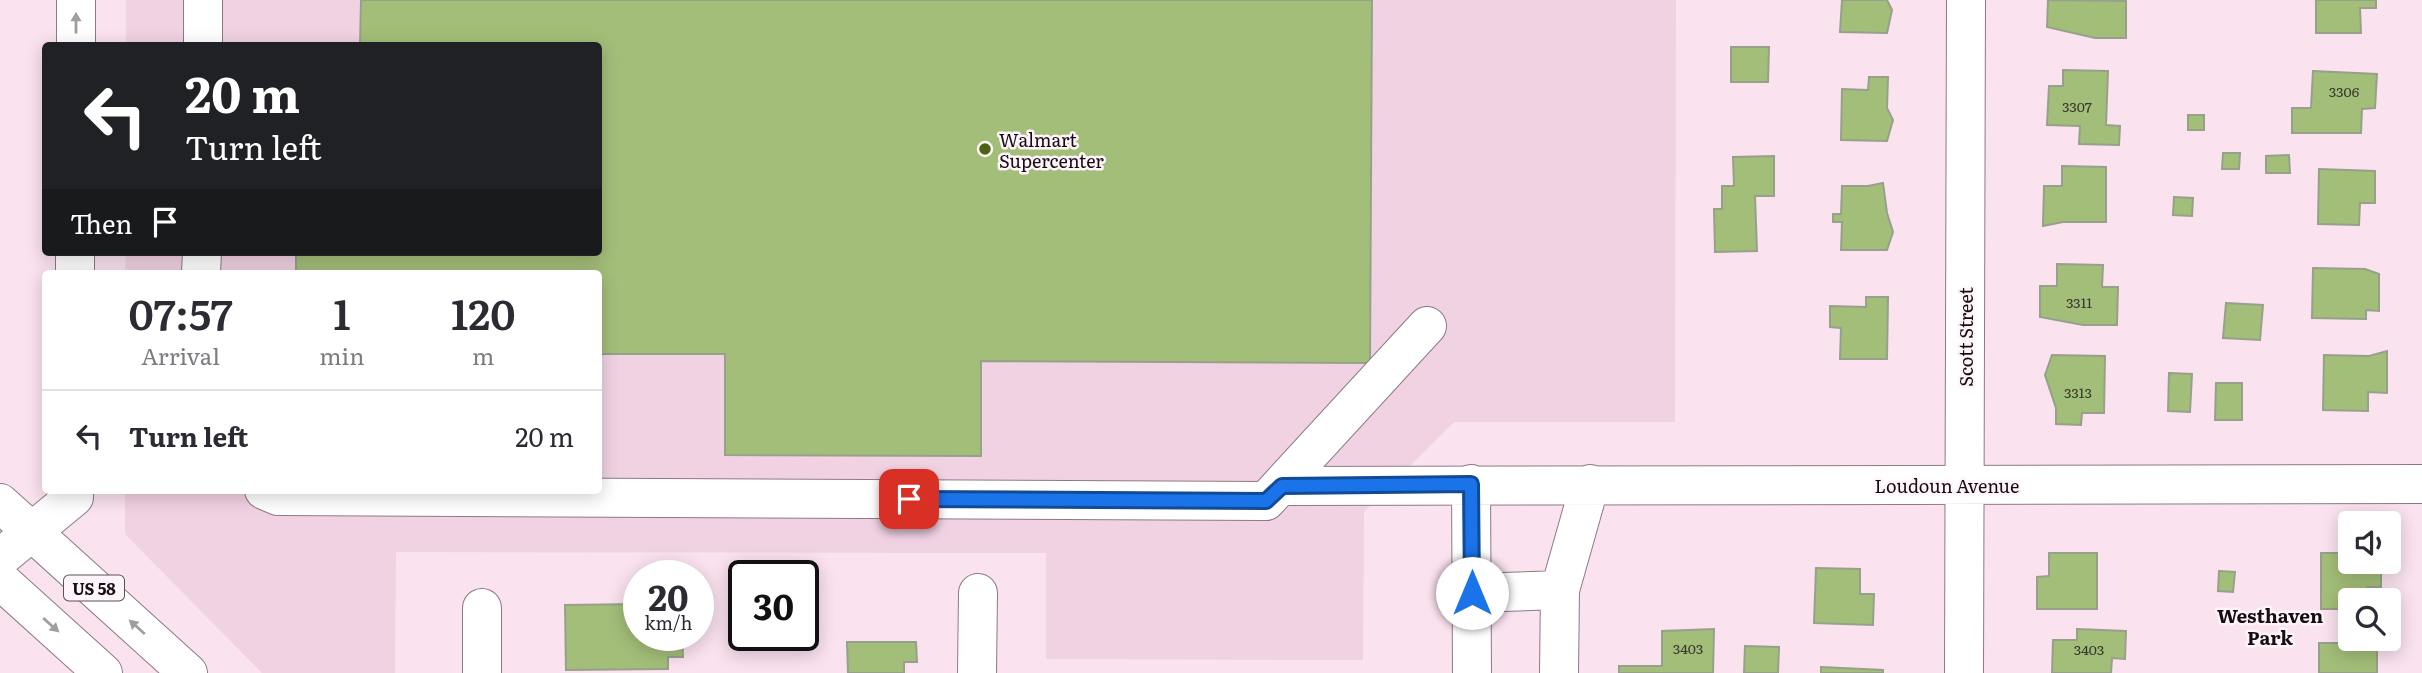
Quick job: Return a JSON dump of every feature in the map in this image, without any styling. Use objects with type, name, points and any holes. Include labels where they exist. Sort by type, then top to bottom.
[{"type":"street","points":[[76,0],[76,42]]},
{"type":"street","points":[[202,42],[203,0]]},
{"type":"street","name":"Scott Street","points":[[1964,673],[1966,0]]},
{"type":"street","points":[[273,494],[1266,501],[1427,326]]},
{"type":"street","points":[[1471,484],[1472,673]]},
{"type":"street","points":[[1559,673],[1560,590],[1590,484]]},
{"type":"street","name":"Loudoun Avenue","points":[[1282,486],[2422,484]]},
{"type":"street","points":[[0,558],[74,497],[74,494]]},
{"type":"street","name":"US 58","points":[[0,503],[188,673]]},
{"type":"street","points":[[0,580],[103,673]]},
{"type":"street","points":[[1472,593],[1560,590]]},
{"type":"street","points":[[977,673],[978,593]]},
{"type":"street","points":[[482,608],[482,673]]},
{"type":"shaded area","points":[[126,0],[1676,0],[1675,422],[1454,422],[1364,512],[1363,660],[1046,659],[1046,553],[396,552],[395,673],[262,673],[125,534],[125,494],[602,494],[602,270],[125,270],[126,256],[602,256],[602,42],[126,42]]},
{"type":"building","name":"Walmart Supercenter","points":[[361,0],[1372,0],[1370,363],[981,361],[981,456],[725,455],[725,354],[602,354],[602,270],[296,270],[296,256],[602,256],[602,42],[360,42]]},
{"type":"building","points":[[1842,0],[1887,0],[1892,10],[1887,33],[1840,32]]},
{"type":"building","points":[[2048,0],[2126,1],[2126,38],[2095,38],[2047,27]]},
{"type":"building","points":[[2316,0],[2376,0],[2376,8],[2360,8],[2361,33],[2316,33]]},
{"type":"building","points":[[1731,47],[1769,47],[1768,82],[1731,82]]},
{"type":"building","points":[[2063,70],[2108,71],[2106,125],[2120,126],[2119,145],[2079,144],[2080,126],[2047,125],[2049,86],[2063,86]]},
{"type":"building","points":[[2313,71],[2377,74],[2375,108],[2362,109],[2361,133],[2292,133],[2292,108],[2311,108]]},
{"type":"building","points":[[1869,77],[1888,77],[1887,108],[1893,120],[1887,141],[1841,140],[1842,89],[1868,90]]},
{"type":"building","points":[[2188,115],[2204,115],[2204,130],[2188,130]]},
{"type":"building","points":[[2223,153],[2240,153],[2239,169],[2222,169]]},
{"type":"building","points":[[2289,155],[2290,173],[2266,173],[2266,156]]},
{"type":"building","points":[[1774,156],[1774,196],[1755,196],[1757,251],[1715,252],[1714,209],[1722,209],[1722,186],[1734,186],[1733,157]]},
{"type":"building","points":[[2062,166],[2106,167],[2106,222],[2063,222],[2043,226],[2044,186],[2062,186]]},
{"type":"building","points":[[2319,169],[2375,171],[2375,203],[2360,203],[2359,225],[2318,224]]},
{"type":"building","points":[[1883,183],[1893,232],[1887,250],[1841,250],[1842,222],[1833,222],[1833,214],[1841,214],[1842,186]]},
{"type":"building","points":[[2174,197],[2193,198],[2192,216],[2173,215]]},
{"type":"building","points":[[2057,264],[2103,265],[2102,287],[2118,287],[2117,325],[2083,325],[2040,317],[2040,286],[2057,286]]},
{"type":"building","points":[[2313,268],[2365,269],[2379,274],[2379,311],[2366,310],[2366,319],[2312,318]]},
{"type":"building","points":[[1866,297],[1888,297],[1887,359],[1840,359],[1841,328],[1830,327],[1830,306],[1866,307]]},
{"type":"building","points":[[2226,303],[2263,305],[2260,340],[2223,338]]},
{"type":"building","points":[[2387,351],[2387,393],[2368,392],[2368,411],[2323,410],[2324,355],[2369,356]]},
{"type":"building","points":[[2052,355],[2105,356],[2104,413],[2082,413],[2081,425],[2056,424],[2056,408],[2045,375]]},
{"type":"building","points":[[2169,373],[2192,374],[2190,412],[2168,411]]},
{"type":"building","points":[[2216,383],[2242,383],[2242,420],[2215,420]]},
{"type":"building","points":[[2049,553],[2097,553],[2097,609],[2037,609],[2037,577],[2049,576]]},
{"type":"building","points":[[2321,553],[2338,553],[2338,574],[2381,574],[2381,587],[2338,588],[2338,609],[2321,609]]},
{"type":"building","points":[[1816,568],[1860,569],[1860,594],[1874,594],[1873,625],[1814,623]]},
{"type":"building","points":[[2219,571],[2235,572],[2233,592],[2218,591]]},
{"type":"building","points":[[623,604],[623,651],[683,651],[683,657],[668,657],[668,669],[566,670],[565,605]]},
{"type":"building","points":[[1714,629],[1713,673],[1619,673],[1619,666],[1662,666],[1662,631]]},
{"type":"building","points":[[2077,629],[2126,631],[2125,659],[2112,658],[2111,673],[2052,673],[2053,640],[2077,640]]},
{"type":"building","points":[[847,642],[916,642],[917,662],[904,662],[904,673],[848,673]]},
{"type":"building","points":[[2319,643],[2338,643],[2338,651],[2377,651],[2377,673],[2319,673]]},
{"type":"building","points":[[1745,646],[1779,647],[1778,673],[1744,673]]},
{"type":"building","points":[[1821,667],[1883,670],[1883,673],[1821,673]]},
{"type":"place","name":"Walmart Supercenter","points":[[985,149]]},
{"type":"district","name":"Westhaven Park","points":[[2270,626]]},
{"type":"route","points":[[909,499],[1266,501],[1282,486],[1471,484],[1472,593]]}]
